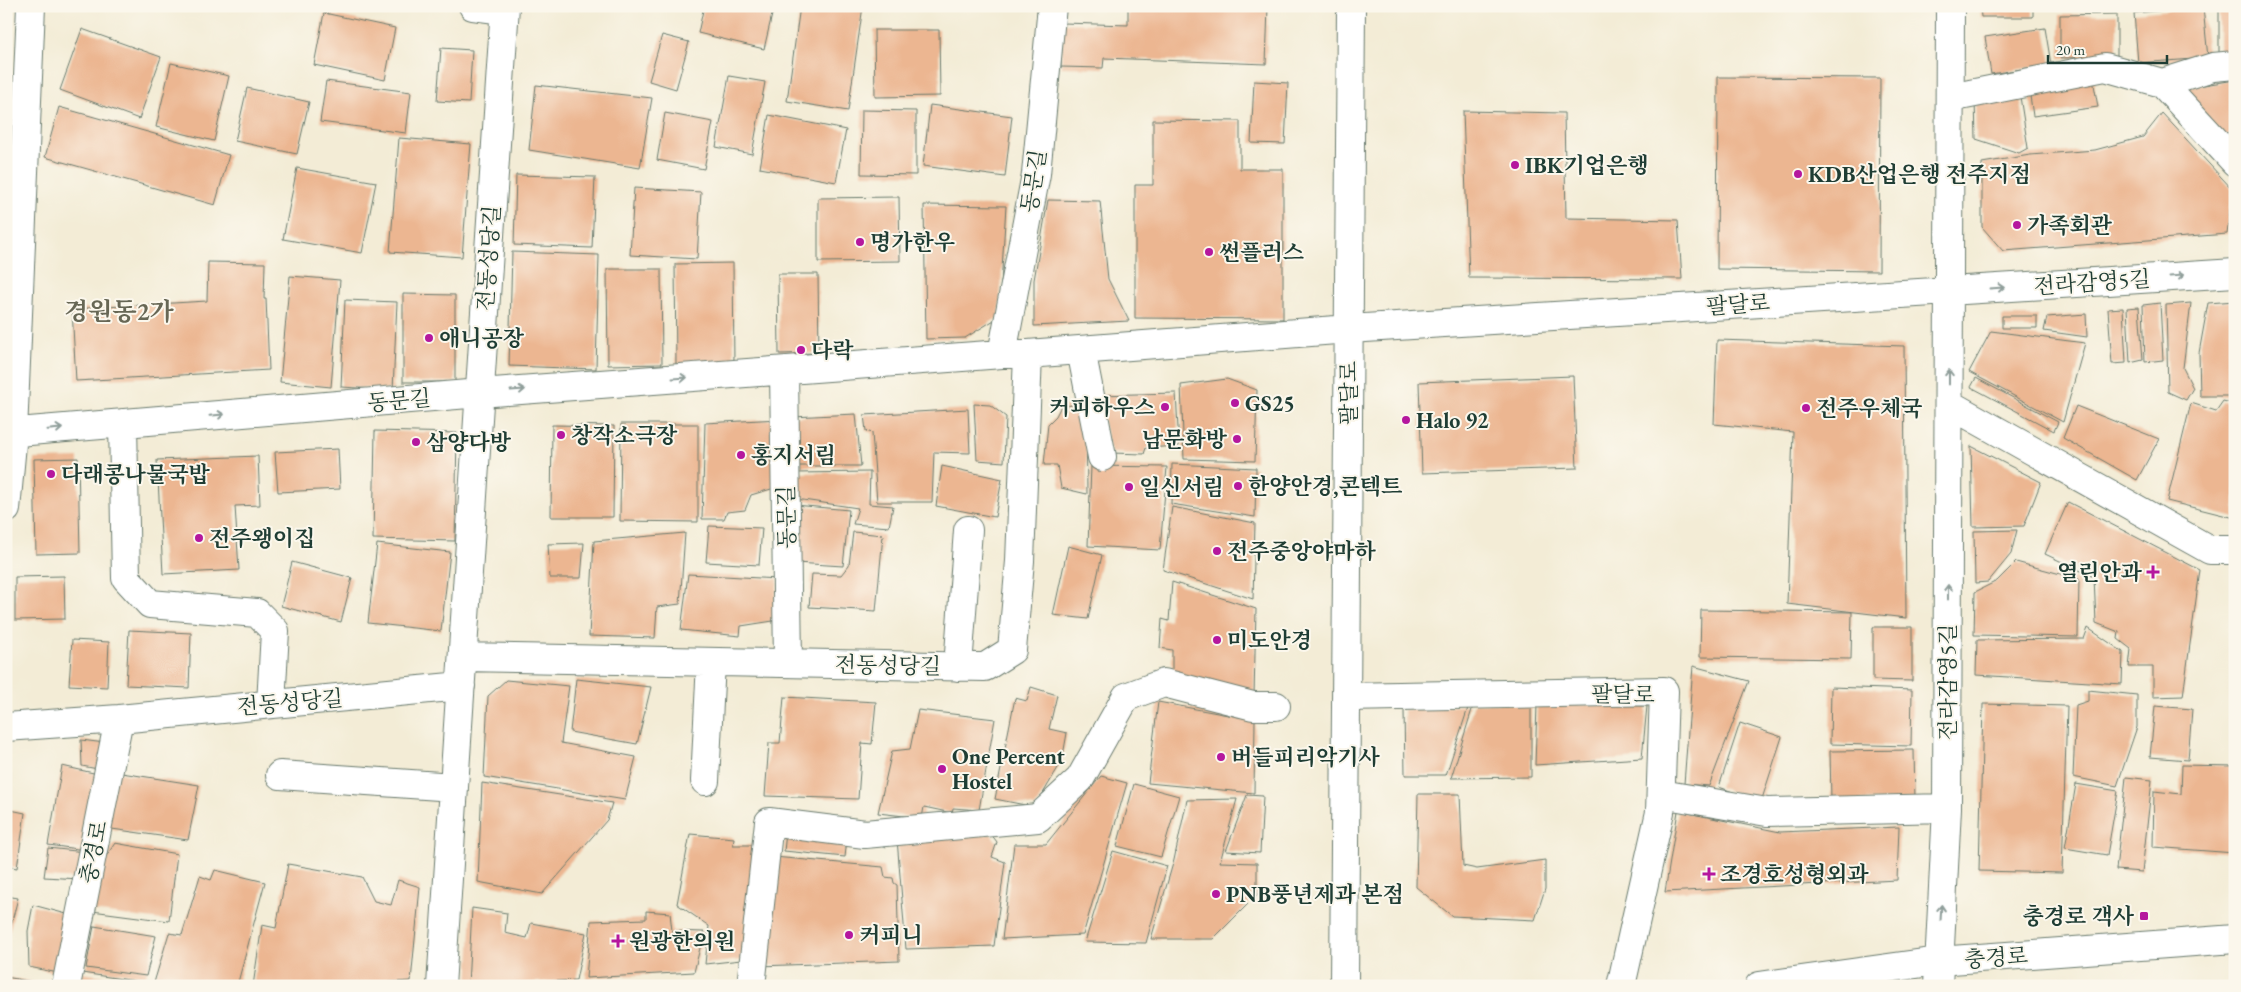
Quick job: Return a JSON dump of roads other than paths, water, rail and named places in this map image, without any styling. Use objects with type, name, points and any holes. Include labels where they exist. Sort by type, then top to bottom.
[{"type":"street","points":[[6,509],[31,6]]},
{"type":"street","name":"전동성당길","points":[[441,986],[504,8],[473,6]]},
{"type":"street","name":"동문길","points":[[1015,354],[1036,174],[1052,6]]},
{"type":"street","name":"팔달로","points":[[1344,986],[1351,6]]},
{"type":"street","name":"전라감영5길","points":[[1938,973],[1947,808],[1950,6]]},
{"type":"street","points":[[2162,83],[2213,67],[2235,65]]},
{"type":"street","points":[[1950,98],[2105,67],[2162,83],[2235,162]]},
{"type":"street","name":"전라감영5길","points":[[1948,291],[2235,273]]},
{"type":"street","name":"팔달로","points":[[1349,329],[1948,291]]},
{"type":"street","name":"동문길","points":[[10,433],[480,393],[1349,329]]},
{"type":"street","points":[[1082,350],[1102,457]]},
{"type":"street","name":"전동성당길","points":[[463,657],[984,667],[1012,650],[1020,561],[1015,354]]},
{"type":"street","name":"동문길","points":[[784,371],[788,663]]},
{"type":"street","points":[[1949,404],[2210,550],[2235,550]]},
{"type":"street","points":[[123,423],[126,578],[150,604],[257,613],[275,631],[271,704]]},
{"type":"street","points":[[958,666],[968,530]]},
{"type":"street","points":[[704,781],[711,662]]},
{"type":"street","points":[[751,986],[769,822],[865,834],[1038,818],[1080,779],[1126,697],[1164,683],[1253,706],[1276,706]]},
{"type":"street","name":"전동성당길","points":[[6,727],[120,719],[461,686]]},
{"type":"street","name":"팔달로","points":[[1346,697],[1664,691],[1660,812],[1621,986]]},
{"type":"street","name":"충경로","points":[[66,986],[120,719]]},
{"type":"street","points":[[280,775],[454,787]]},
{"type":"street","points":[[1661,794],[1767,812],[1947,808]]},
{"type":"street","name":"충경로","points":[[1759,986],[1938,973],[2235,940]]},
{"type":"place","name":"IBK기업은행","points":[[1515,165]]},
{"type":"place","name":"KDB산업은행 전주지점","points":[[1798,174]]},
{"type":"place","name":"가족회관","points":[[2017,225]]},
{"type":"place","name":"명가한우","points":[[860,242]]},
{"type":"place","name":"썬플러스","points":[[1209,252]]},
{"type":"place","name":"애니공장","points":[[429,338]]},
{"type":"place","name":"다락","points":[[801,350]]},
{"type":"place","name":"GS25","points":[[1235,403]]},
{"type":"place","name":"커피하우스","points":[[1165,407]]},
{"type":"place","name":"전주우체국","points":[[1806,408]]},
{"type":"place","name":"Halo 92","points":[[1406,420]]},
{"type":"place","name":"창작소극장","points":[[561,435]]},
{"type":"place","name":"남문화방","points":[[1237,439]]},
{"type":"place","name":"삼양다방","points":[[416,442]]},
{"type":"place","name":"홍지서림","points":[[741,455]]},
{"type":"place","name":"다래콩나물국밥","points":[[51,474]]},
{"type":"place","name":"한양안경,콘텍트","points":[[1238,486]]},
{"type":"place","name":"일신서림","points":[[1129,487]]},
{"type":"place","name":"전주왱이집","points":[[199,538]]},
{"type":"place","name":"전주중앙야마하","points":[[1217,551]]},
{"type":"place","name":"열린안과","points":[[2153,572]]},
{"type":"place","name":"미도안경","points":[[1217,640]]},
{"type":"place","name":"버들피리악기사","points":[[1221,757]]},
{"type":"place","name":"One Percent Hostel","points":[[942,769]]},
{"type":"place","name":"조경호성형외과","points":[[1709,874]]},
{"type":"place","name":"PNB풍년제과 본점","points":[[1216,894]]},
{"type":"place","name":"충경로 객사","points":[[2144,916]]},
{"type":"place","name":"커피니","points":[[849,935]]},
{"type":"place","name":"원광한의원","points":[[618,941]]},
{"type":"district","name":"경원동2가","points":[[119,311]]}]
